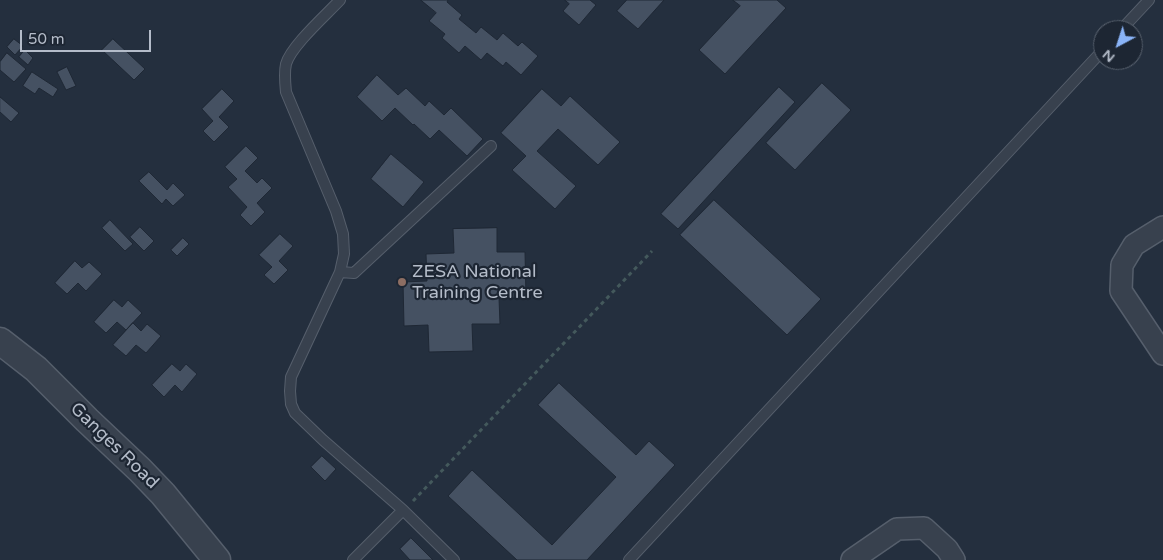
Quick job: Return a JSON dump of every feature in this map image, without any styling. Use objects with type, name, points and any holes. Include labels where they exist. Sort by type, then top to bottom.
[{"type":"street","points":[[1163,227],[1134,246],[1122,265],[1121,291],[1163,354]]},
{"type":"street","name":"Ganges Road","points":[[0,342],[36,369],[140,470],[163,494],[217,560]]},
{"type":"street","points":[[852,560],[897,529],[924,528],[947,548],[954,560]]},
{"type":"lane","points":[[340,0],[295,47],[286,63],[284,77],[286,92],[336,211],[343,234],[344,254],[340,272],[291,377],[291,404],[295,413],[323,440],[404,510],[454,560]]},
{"type":"lane","points":[[1130,20],[1149,0]]},
{"type":"lane","points":[[629,560],[1093,61]]},
{"type":"lane","points":[[340,272],[354,274],[491,146]]},
{"type":"lane","points":[[353,560],[404,510]]},
{"type":"path","points":[[404,510],[652,251]]},
{"type":"building","points":[[421,0],[448,0],[447,2],[462,15],[459,19],[476,33],[481,27],[497,40],[503,33],[518,46],[522,42],[538,56],[521,75],[506,62],[503,66],[487,53],[481,60],[465,46],[459,53],[442,38],[445,34],[429,21],[436,13]]},
{"type":"building","points":[[565,0],[590,0],[596,5],[579,25],[563,11],[569,4]]},
{"type":"building","points":[[627,0],[664,0],[638,29],[617,11]]},
{"type":"building","points":[[733,0],[777,0],[786,8],[725,74],[699,50],[740,6]]},
{"type":"building","points":[[14,39],[23,46],[15,55],[7,47]]},
{"type":"building","points":[[113,39],[145,69],[134,80],[102,50]]},
{"type":"building","points":[[25,50],[33,58],[28,65],[19,57]]},
{"type":"building","points":[[7,53],[26,69],[14,82],[0,70],[0,62]]},
{"type":"building","points":[[67,67],[76,86],[66,90],[57,72]]},
{"type":"building","points":[[32,72],[58,89],[53,97],[39,88],[35,94],[23,86]]},
{"type":"building","points":[[377,75],[398,95],[406,88],[425,106],[429,101],[444,115],[451,108],[483,139],[467,156],[439,130],[430,139],[395,108],[382,121],[357,97]]},
{"type":"building","points":[[822,83],[851,110],[795,170],[766,143]]},
{"type":"building","points":[[779,87],[795,102],[678,229],[661,214]]},
{"type":"building","points":[[222,89],[234,101],[219,117],[229,127],[214,142],[203,131],[213,121],[202,109]]},
{"type":"building","points":[[542,89],[561,106],[570,96],[620,142],[598,165],[558,129],[537,151],[576,186],[555,209],[512,170],[526,156],[501,133]]},
{"type":"building","points":[[0,97],[19,113],[11,122],[0,112]]},
{"type":"building","points":[[246,146],[258,158],[245,171],[257,183],[262,178],[272,188],[257,203],[265,212],[251,226],[240,215],[247,207],[228,187],[237,179],[225,167]]},
{"type":"building","points":[[391,154],[424,182],[403,207],[371,179]]},
{"type":"building","points":[[149,172],[167,190],[173,183],[185,195],[173,206],[166,199],[162,204],[139,181]]},
{"type":"building","points":[[714,200],[821,299],[787,335],[680,235]]},
{"type":"building","points":[[110,220],[133,244],[125,251],[102,228]]},
{"type":"building","points":[[140,227],[154,241],[144,251],[130,237]]},
{"type":"building","points":[[497,228],[497,252],[525,252],[526,298],[499,298],[500,324],[472,324],[473,351],[429,352],[428,325],[404,326],[403,282],[427,281],[426,254],[454,253],[453,229]]},
{"type":"building","points":[[280,234],[293,246],[279,261],[288,270],[274,284],[264,275],[272,267],[259,255]]},
{"type":"building","points":[[183,238],[189,244],[177,256],[171,250]]},
{"type":"building","points":[[75,261],[82,268],[89,262],[102,274],[86,291],[78,283],[67,294],[55,283]]},
{"type":"building","points":[[114,300],[122,307],[128,300],[142,313],[126,330],[117,322],[106,333],[94,322]]},
{"type":"building","points":[[133,323],[141,331],[147,324],[161,336],[146,353],[136,345],[126,356],[113,345]]},
{"type":"building","points":[[172,364],[180,371],[186,364],[197,374],[182,392],[175,385],[164,397],[152,385]]},
{"type":"building","points":[[559,383],[636,455],[649,441],[675,465],[587,560],[517,560],[448,496],[472,470],[552,545],[616,477],[538,405]]},
{"type":"building","points":[[322,456],[336,469],[325,481],[311,467]]},
{"type":"building","points":[[411,538],[433,560],[410,560],[400,549]]},
{"type":"place","name":"ZESA National Training Centre","points":[[402,282]]}]
